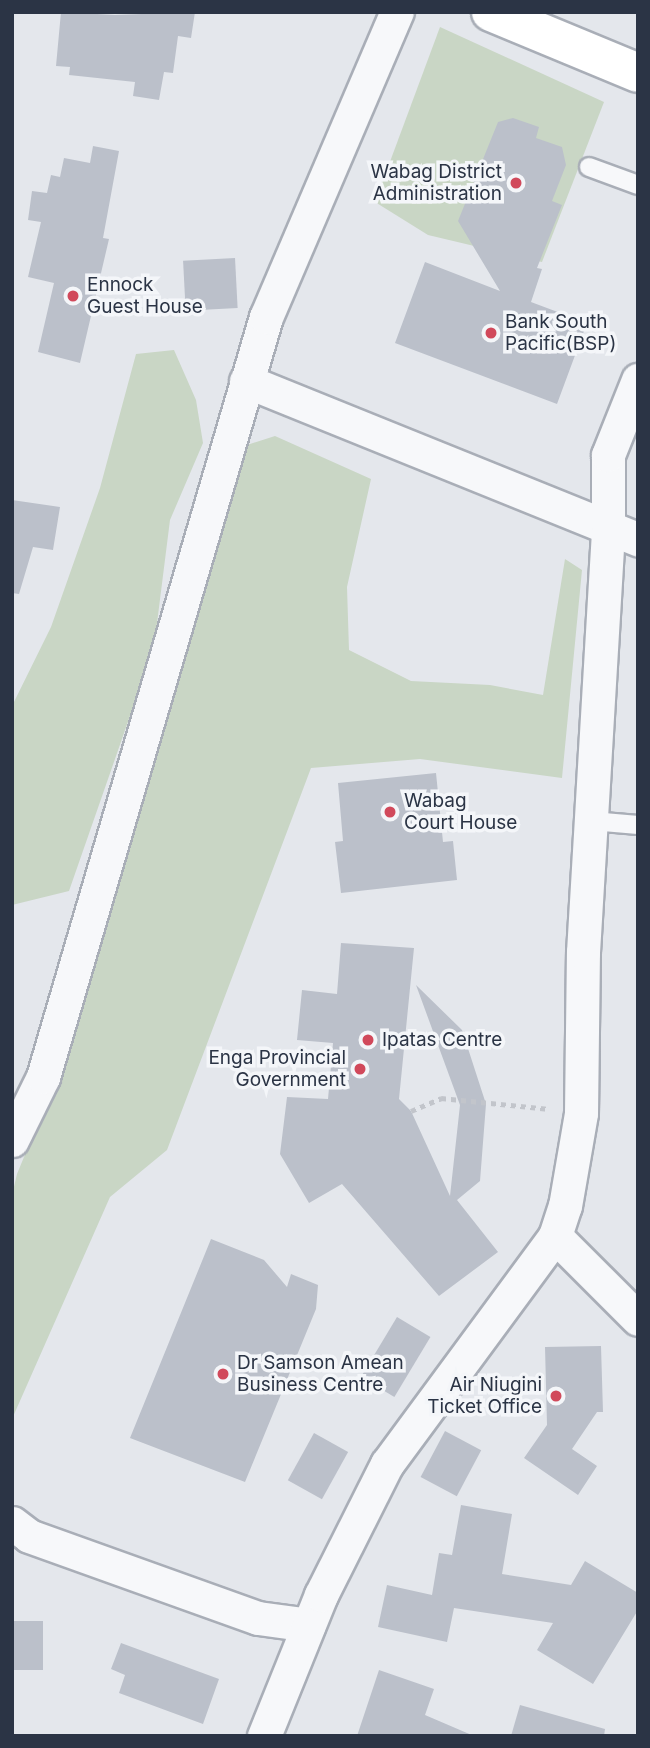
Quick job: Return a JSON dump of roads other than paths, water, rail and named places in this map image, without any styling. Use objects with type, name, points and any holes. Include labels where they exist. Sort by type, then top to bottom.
[{"type":"street","points":[[12,1140],[43,1077],[266,317],[397,12]]},
{"type":"street","points":[[491,12],[638,73]]},
{"type":"street","points":[[264,1736],[309,1625],[387,1464],[555,1236],[565,1206],[580,1122],[592,821],[623,533],[608,455],[638,380]]},
{"type":"street","points":[[246,381],[623,533]]},
{"type":"street","points":[[555,1236],[638,1319]]},
{"type":"street","points":[[12,1523],[29,1536],[258,1618],[309,1625]]},
{"type":"lane","points":[[589,167],[638,186]]},
{"type":"lane","points":[[592,821],[638,825]]},
{"type":"place","name":"Wabag District Administration","points":[[516,183]]},
{"type":"place","name":"Ennock Guest House","points":[[73,296]]},
{"type":"place","name":"Bank South Pacific(BSP)","points":[[491,333]]},
{"type":"place","name":"Wabag Court House","points":[[390,812]]},
{"type":"place","name":"Ipatas Centre","points":[[368,1040]]},
{"type":"place","name":"Enga Provincial Government","points":[[360,1069]]},
{"type":"place","name":"Dr Samson Amean Business Centre","points":[[223,1374]]},
{"type":"place","name":"Air Niugini Ticket Office","points":[[556,1396]]}]
